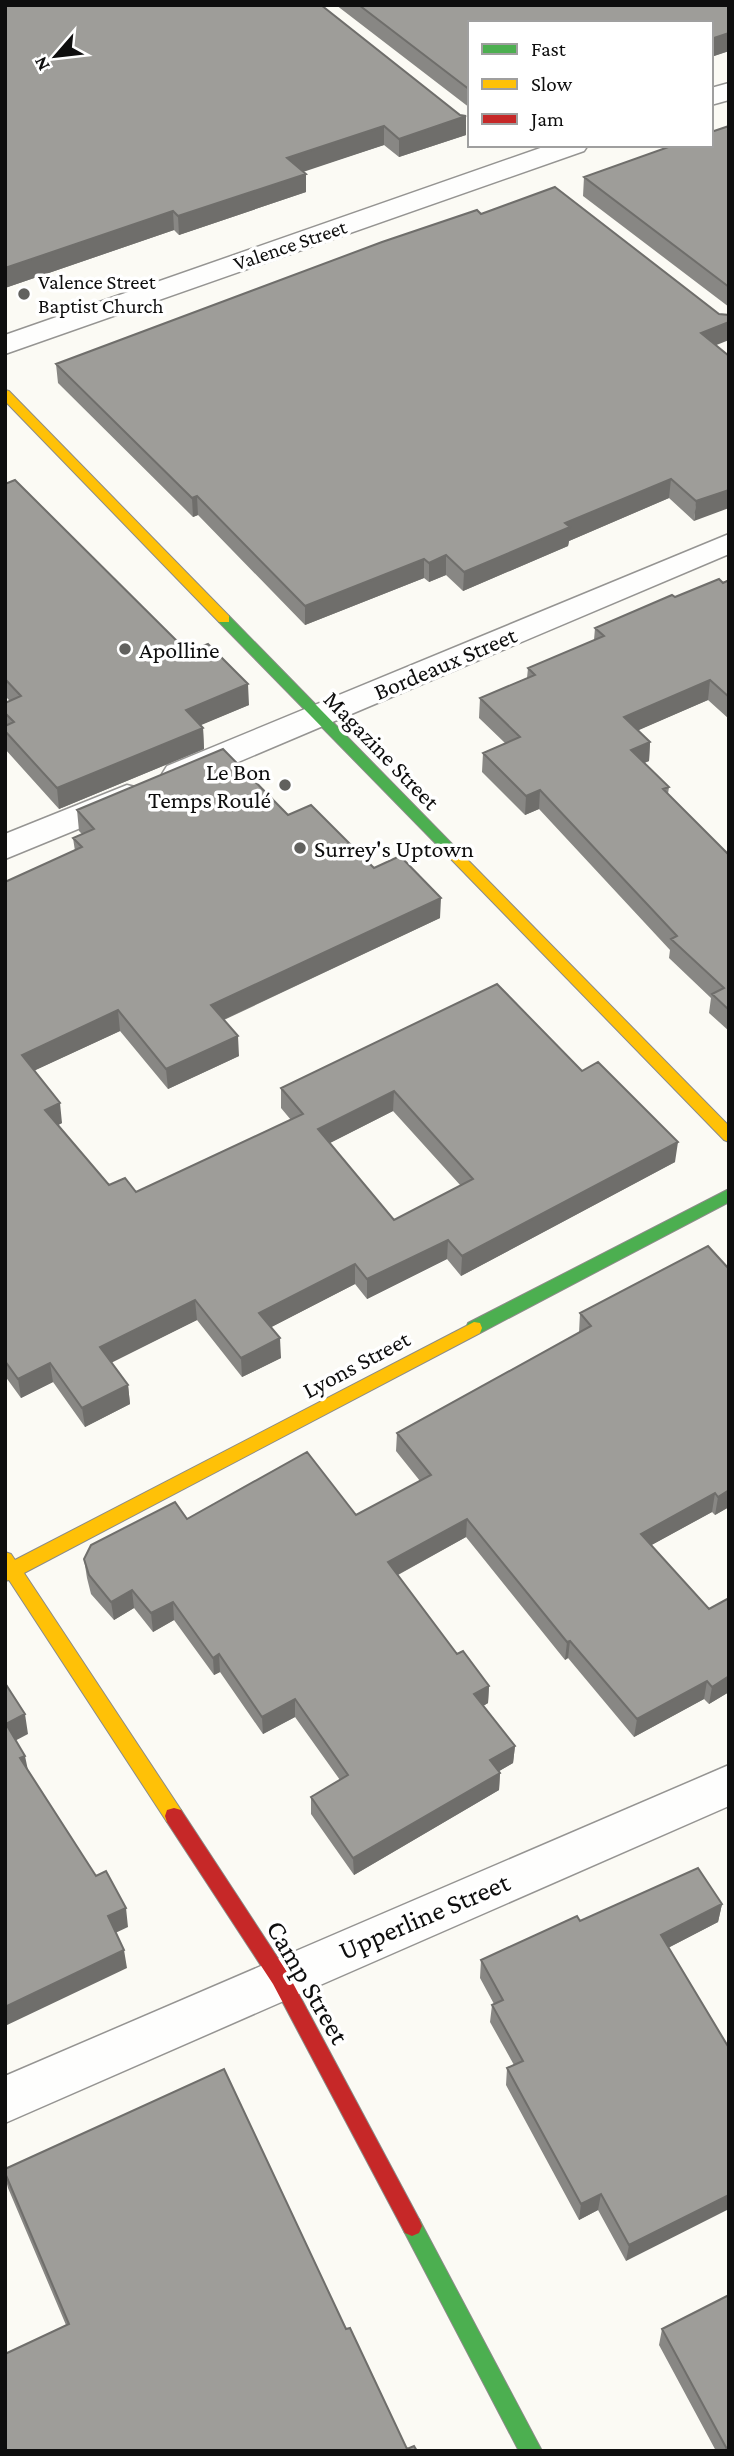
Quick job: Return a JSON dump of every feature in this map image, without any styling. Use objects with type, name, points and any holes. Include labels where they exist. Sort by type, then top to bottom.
[{"type":"street","points":[[499,147],[542,181]]},
{"type":"street","name":"Valence Street","points":[[5,345],[569,147]]},
{"type":"street","name":"Magazine Street","points":[[5,394],[317,717],[729,1136]]},
{"type":"street","name":"Bordeaux Street","points":[[5,847],[729,543]]},
{"type":"street","name":"Lyons Street","points":[[8,1568],[729,1195]]},
{"type":"street","name":"Camp Street","points":[[8,1568],[280,1978],[531,2451]]},
{"type":"street","name":"Upperline Street","points":[[5,2100],[280,1978],[729,1785]]},
{"type":"building","points":[[5,5],[321,5],[460,115],[466,116],[399,139],[384,126],[287,158],[306,174],[178,216],[173,211],[5,268]]},
{"type":"building","points":[[359,5],[729,5],[729,33],[713,38],[713,21],[468,21],[468,88]]},
{"type":"building","points":[[729,126],[729,287],[584,177],[668,147],[713,147],[713,131]]},
{"type":"building","points":[[555,187],[719,314],[729,315],[729,322],[701,333],[729,356],[729,490],[696,501],[671,479],[565,523],[570,527],[464,572],[446,555],[429,563],[424,559],[305,606],[197,496],[192,498],[56,364],[382,242],[477,210],[481,214]]},
{"type":"building","points":[[15,480],[188,652],[208,644],[248,684],[186,710],[203,728],[57,788],[5,731],[5,726],[14,722],[5,713],[5,703],[21,696],[5,679],[5,484]]},
{"type":"building","points":[[719,579],[723,583],[729,580],[729,697],[710,680],[624,717],[650,742],[631,750],[669,787],[663,789],[729,855],[729,1010],[712,994],[724,988],[671,939],[677,936],[540,790],[526,796],[483,753],[520,737],[480,698],[535,675],[528,668],[604,636],[595,628],[672,595],[675,597]]},
{"type":"building","points":[[223,749],[288,815],[311,805],[374,868],[400,856],[441,898],[211,1005],[238,1036],[166,1069],[118,1010],[22,1055],[60,1103],[45,1110],[109,1185],[125,1178],[136,1192],[303,1114],[281,1088],[497,984],[582,1071],[598,1062],[678,1142],[462,1256],[448,1240],[367,1279],[355,1264],[259,1313],[280,1338],[241,1358],[195,1300],[100,1347],[128,1385],[82,1408],[50,1363],[18,1379],[5,1361],[5,882],[82,847],[73,838],[94,829],[77,810]],"holes":[[[394,1091],[473,1179],[394,1220],[318,1129]]]},
{"type":"building","points":[[708,1246],[729,1269],[729,1490],[718,1497],[715,1493],[641,1534],[709,1609],[729,1598],[729,1676],[712,1687],[707,1681],[637,1719],[570,1641],[567,1642],[467,1519],[388,1562],[457,1654],[463,1651],[489,1686],[474,1694],[515,1746],[490,1760],[500,1773],[353,1858],[311,1797],[348,1775],[295,1699],[262,1717],[219,1654],[213,1658],[173,1602],[151,1613],[132,1590],[111,1602],[89,1575],[84,1559],[91,1545],[175,1502],[187,1519],[307,1452],[356,1515],[431,1475],[397,1433],[591,1326],[580,1313]]},
{"type":"building","points":[[5,1683],[25,1714],[6,1724],[25,1756],[20,1758],[96,1876],[106,1871],[126,1908],[108,1916],[124,1950],[5,2007]]},
{"type":"building","points":[[698,1868],[722,1904],[661,1935],[729,2048],[729,2195],[629,2245],[601,2194],[581,2204],[507,2068],[523,2061],[492,2005],[503,2000],[481,1960],[577,1916],[580,1921]]},
{"type":"building","points":[[224,2069],[346,2329],[350,2328],[407,2449],[414,2446],[417,2451],[6,2451],[5,2354],[69,2324],[5,2169]]},
{"type":"building","points":[[729,2295],[729,2451],[728,2451],[662,2329]]},
{"type":"traffic: fast","points":[[224,619],[451,851]]},
{"type":"traffic: fast","points":[[474,1328],[729,1195]]},
{"type":"traffic: fast","points":[[412,2226],[531,2451]]},
{"type":"traffic: slow","points":[[5,394],[224,619]]},
{"type":"traffic: slow","points":[[451,851],[729,1136]]},
{"type":"traffic: slow","points":[[5,1574],[474,1328]]},
{"type":"traffic: slow","points":[[5,1559],[174,1816]]},
{"type":"traffic: jam","points":[[174,1816],[280,1978],[412,2226]]},
{"type":"place","name":"Valence Street Baptist Church","points":[[24,294]]},
{"type":"place","name":"Apolline","points":[[125,649]]},
{"type":"place","name":"Le Bon Temps Roulé","points":[[285,785]]},
{"type":"place","name":"Surrey's Uptown","points":[[300,848]]}]
